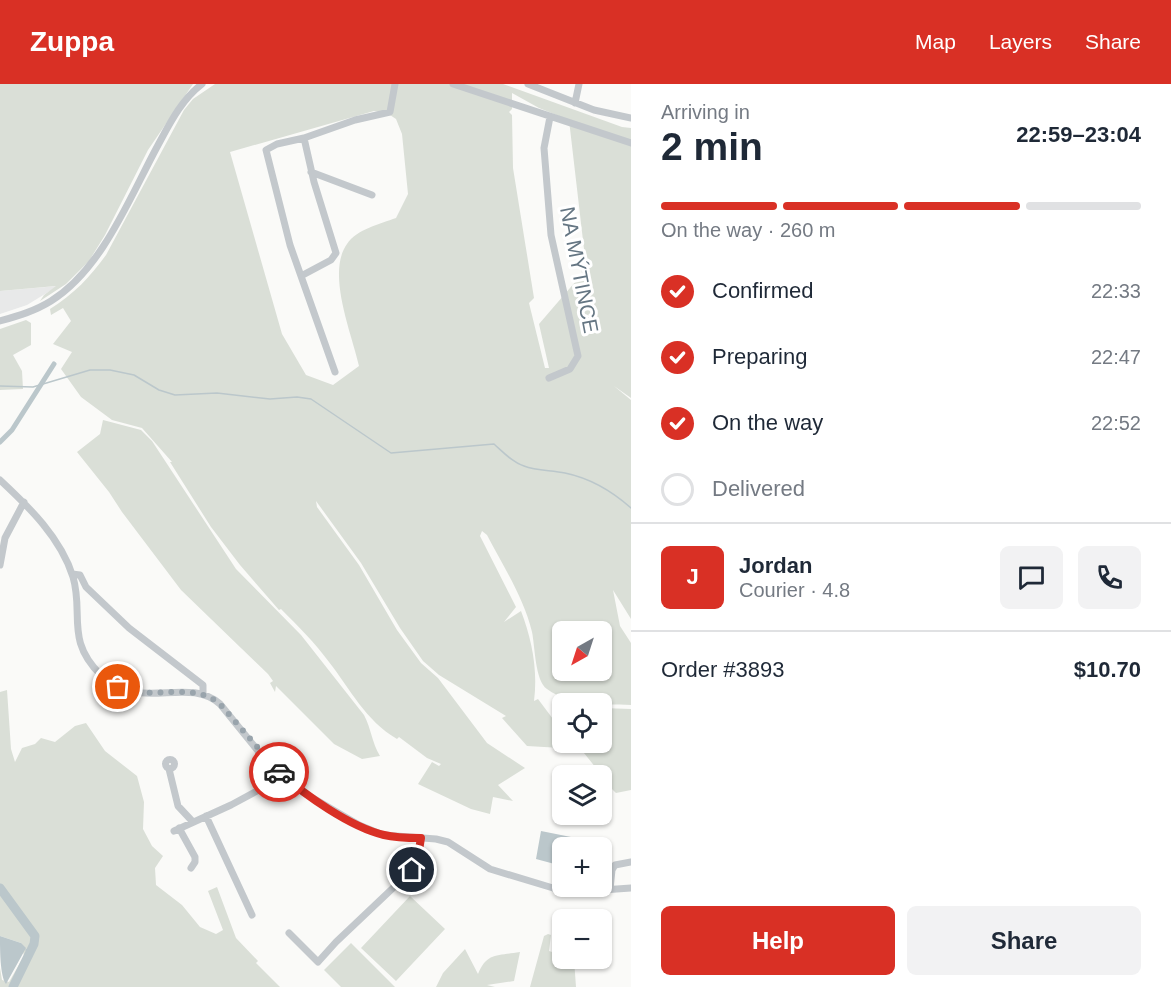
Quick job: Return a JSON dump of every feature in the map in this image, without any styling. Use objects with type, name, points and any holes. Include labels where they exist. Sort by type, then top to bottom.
[{"type":"street","points":[[0,321],[28,313],[51,302],[85,273],[120,216],[180,108],[202,84]]},
{"type":"street","points":[[335,372],[290,245],[266,150],[277,144],[304,138],[355,120],[390,112],[395,84]]},
{"type":"street","points":[[453,84],[631,143]]},
{"type":"street","points":[[528,84],[575,103],[631,118]]},
{"type":"street","points":[[575,103],[579,84]]},
{"type":"street","name":"NA MÝTINCE","points":[[549,378],[570,369],[578,356],[551,235],[544,148],[550,117]]},
{"type":"street","points":[[301,276],[331,260],[336,254],[311,172],[304,138]]},
{"type":"street","points":[[311,172],[372,195]]},
{"type":"street","points":[[0,480],[43,523],[72,574],[80,641],[88,659],[103,678],[118,687],[136,693],[203,693],[220,704],[263,757],[284,777],[306,794],[365,828],[390,836],[448,842],[490,869],[552,888]]},
{"type":"street","points":[[0,565],[5,538],[24,502]]},
{"type":"street","points":[[72,574],[80,575],[86,587],[129,628],[201,684],[204,688],[203,693]]},
{"type":"street","points":[[169,769],[178,806],[193,822]]},
{"type":"street","points":[[191,868],[195,857],[177,830],[284,777]]},
{"type":"street","points":[[206,816],[252,915]]},
{"type":"street","points":[[289,933],[318,962],[412,870],[417,862],[421,838]]},
{"type":"street","points":[[612,870],[615,865],[631,862]]},
{"type":"street","points":[[612,889],[631,888]]},
{"type":"shaded area","points":[[0,84],[193,84],[148,150],[105,235],[89,261],[66,284],[40,301],[56,286],[0,291]]},
{"type":"shaded area","points":[[215,84],[503,84],[622,127],[631,128],[631,398],[614,386],[631,400],[631,619],[613,590],[620,626],[631,643],[631,705],[612,704],[612,693],[554,693],[543,685],[538,671],[532,632],[524,607],[487,535],[482,531],[480,536],[516,607],[504,622],[521,611],[535,667],[534,701],[538,699],[552,718],[552,747],[527,746],[502,718],[506,716],[439,675],[423,661],[361,563],[316,501],[317,507],[359,565],[397,630],[421,663],[438,678],[487,743],[525,768],[498,785],[513,801],[493,797],[490,814],[471,809],[418,784],[432,762],[439,766],[441,764],[427,758],[399,737],[397,739],[367,714],[318,648],[281,609],[279,610],[240,565],[211,527],[170,462],[172,462],[142,428],[112,420],[81,397],[61,369],[72,352],[53,344],[71,321],[63,308],[51,315],[50,309],[81,285],[106,255],[184,110],[193,99]],"holes":[[[512,93],[539,108],[569,120],[584,249],[580,249],[582,274],[539,324],[549,368],[545,368],[529,303],[534,298],[513,168],[512,115],[509,112],[512,109]],[[374,111],[387,113],[396,119],[402,134],[408,194],[396,218],[357,234],[347,244],[341,256],[339,271],[342,304],[359,366],[333,385],[306,375],[282,334],[230,152]]]},
{"type":"shaded area","points":[[58,286],[27,305],[0,314],[0,291]]},
{"type":"shaded area","points":[[26,320],[31,323],[31,345],[13,355],[22,371],[23,389],[0,390],[0,329]]},
{"type":"shaded area","points":[[103,420],[141,430],[152,441],[236,569],[301,635],[364,715],[380,756],[362,759],[334,744],[276,686],[275,692],[270,683],[273,681],[268,674],[181,590],[77,452],[100,434]]},
{"type":"shaded area","points":[[7,690],[11,749],[15,762],[22,748],[35,744],[41,738],[55,742],[75,726],[86,723],[105,751],[137,776],[144,802],[143,829],[152,846],[163,856],[155,868],[156,885],[182,905],[200,927],[216,934],[223,930],[208,891],[217,887],[236,938],[258,961],[256,963],[280,987],[0,987],[0,968],[2,980],[9,982],[24,956],[21,943],[0,936],[0,692]]},
{"type":"shaded area","points":[[612,708],[631,709],[631,790],[616,793],[612,789],[612,765],[594,765],[584,753],[612,753]]},
{"type":"shaded area","points":[[541,831],[571,837],[552,837],[552,863],[536,859]]},
{"type":"shaded area","points":[[410,896],[445,929],[396,981],[361,948]]},
{"type":"shaded area","points":[[551,935],[549,951],[552,952],[552,969],[575,969],[576,987],[530,987],[544,936]]},
{"type":"shaded area","points":[[0,936],[21,943],[26,948],[6,984],[1,969]]},
{"type":"shaded area","points":[[351,943],[395,987],[341,987],[324,970]]},
{"type":"shaded area","points":[[465,949],[478,974],[489,958],[520,952],[514,981],[487,985],[495,987],[436,987],[443,973]]},
{"type":"waterway","points":[[0,442],[12,430],[54,364]]},
{"type":"waterway","points":[[0,386],[33,387],[90,370],[110,370],[134,375],[159,390],[175,395],[217,393],[270,399],[297,397],[311,399],[391,453],[494,444],[520,464],[534,469],[583,478],[609,491],[631,508]]},
{"type":"waterway","points":[[0,888],[35,936],[34,944],[13,987]]},
{"type":"waterway","points":[[26,950],[32,949]]},
{"type":"way so far","points":[[118,687],[144,694],[194,692],[212,697],[263,757],[279,772]]},
{"type":"route","points":[[279,772],[306,794],[371,831],[382,835],[421,838],[417,862],[412,870]]}]
